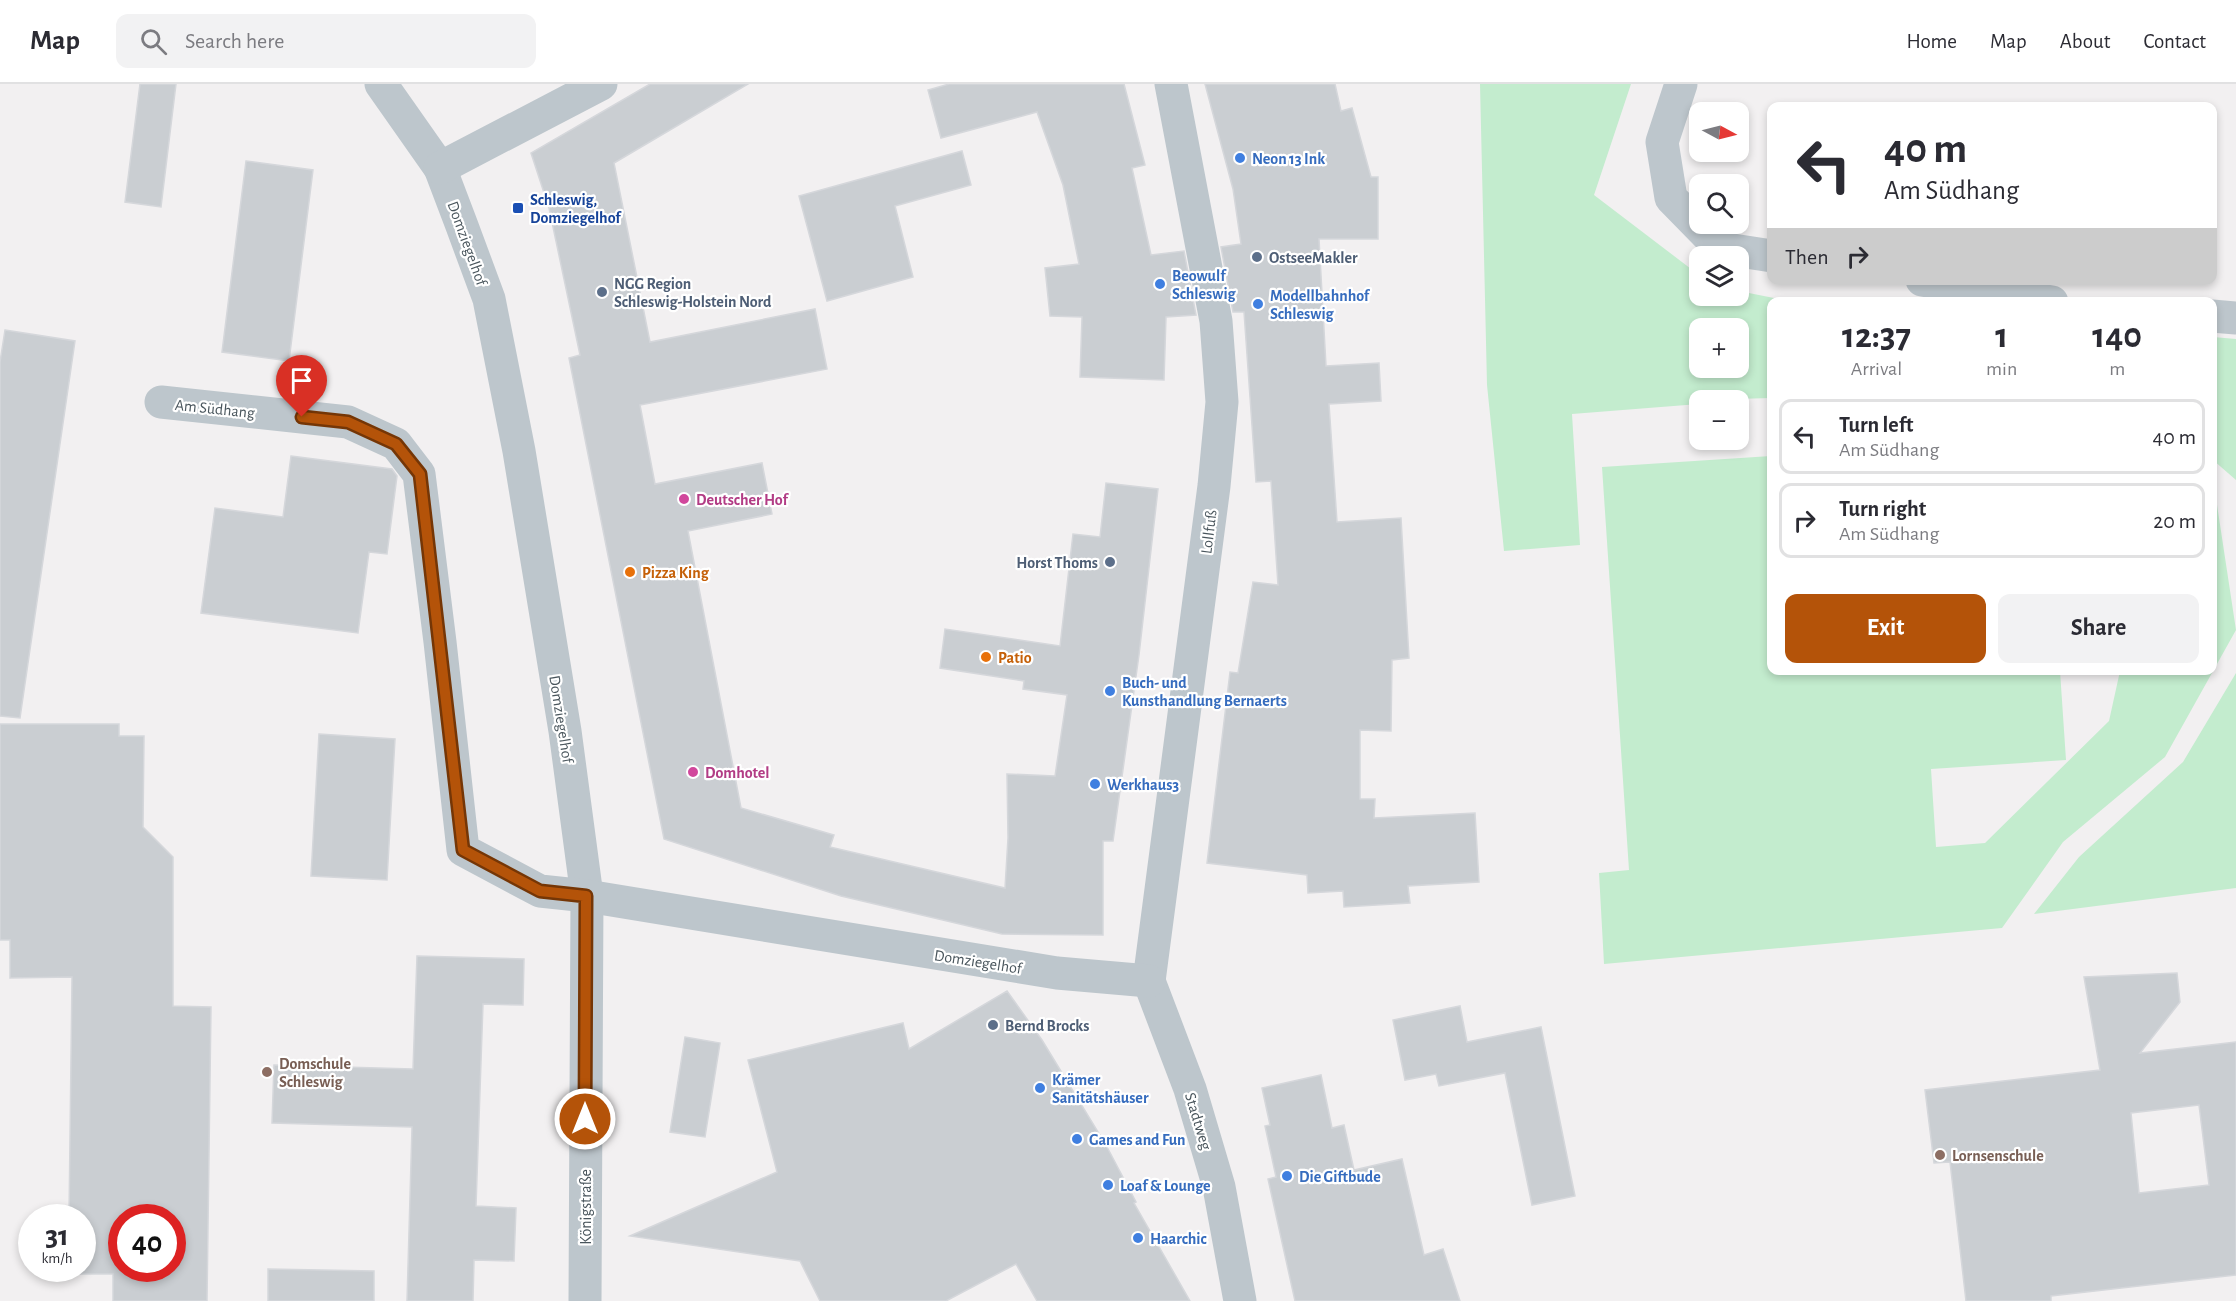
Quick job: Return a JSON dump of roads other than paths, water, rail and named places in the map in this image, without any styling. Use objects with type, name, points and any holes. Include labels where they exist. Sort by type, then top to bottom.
[{"type":"street","name":"Domziegelhof","points":[[381,84],[440,168],[489,299],[519,451],[561,708],[586,896],[1057,973],[1149,981]]},
{"type":"street","points":[[440,168],[601,84]]},
{"type":"street","name":"Lollfuß","points":[[1149,981],[1214,486],[1222,402],[1216,321],[1171,84]]},
{"type":"street","points":[[1681,84],[1662,142],[1671,198],[1720,248],[1767,255]]},
{"type":"street","points":[[1952,285],[2022,297]]},
{"type":"street","points":[[2217,316],[2236,318]]},
{"type":"street","name":"Am Südhang","points":[[161,402],[348,422],[396,444],[420,474],[463,850],[540,891],[586,896]]},
{"type":"street","name":"Königstraße","points":[[585,1301],[586,896]]},
{"type":"street","name":"Stadtweg","points":[[1149,981],[1190,1089],[1219,1187],[1240,1301]]},
{"type":"place","name":"Neon 13 Ink","points":[[1240,158]]},
{"type":"place","name":"Schleswig, Domziegelhof","points":[[518,208]]},
{"type":"place","name":"OstseeMakler","points":[[1257,257]]},
{"type":"place","name":"Beowulf Schleswig","points":[[1160,284]]},
{"type":"place","name":"NGG Region Schleswig-Holstein Nord","points":[[602,292]]},
{"type":"place","name":"Modellbahnhof Schleswig","points":[[1258,304]]},
{"type":"place","name":"Deutscher Hof","points":[[684,499]]},
{"type":"place","name":"Horst Thoms","points":[[1110,562]]},
{"type":"place","name":"Pizza King","points":[[630,572]]},
{"type":"place","name":"Patio","points":[[986,657]]},
{"type":"place","name":"Buch- und Kunsthandlung Bernaerts","points":[[1110,691]]},
{"type":"place","name":"Domhotel","points":[[693,772]]},
{"type":"place","name":"Werkhaus3","points":[[1095,784]]},
{"type":"place","name":"Bernd Brocks","points":[[993,1025]]},
{"type":"place","name":"Domschule Schleswig","points":[[267,1072]]},
{"type":"place","name":"Krämer Sanitätshäuser","points":[[1040,1088]]},
{"type":"place","name":"Games and Fun","points":[[1077,1139]]},
{"type":"place","name":"Lornsenschule","points":[[1940,1155]]},
{"type":"place","name":"Die Giftbude","points":[[1287,1176]]},
{"type":"place","name":"Loaf & Lounge","points":[[1108,1185]]},
{"type":"place","name":"Haarchic","points":[[1138,1238]]}]
